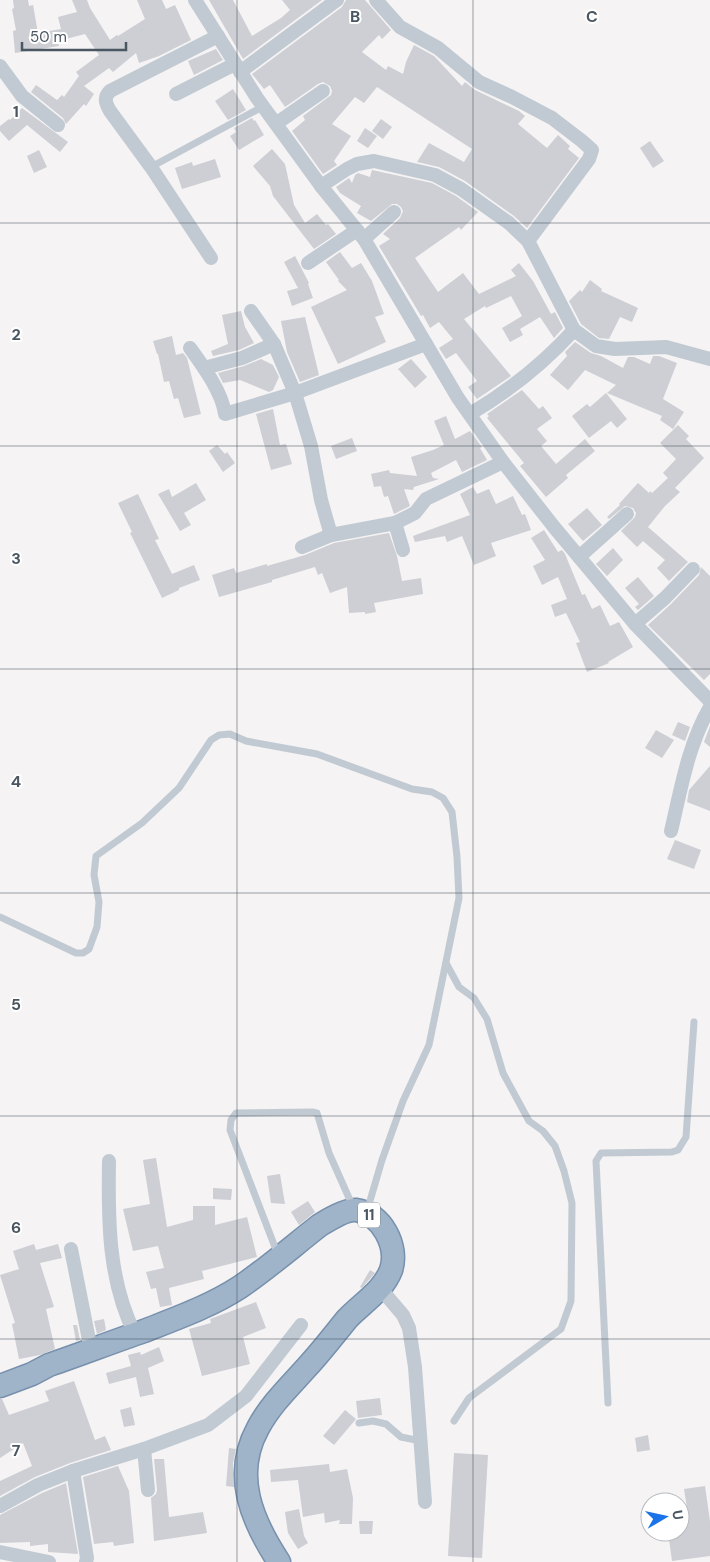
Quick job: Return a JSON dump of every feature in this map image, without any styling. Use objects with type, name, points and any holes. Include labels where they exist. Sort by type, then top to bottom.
[{"type":"highway","name":"11","points":[[0,1386],[174,1319],[231,1292],[279,1259],[329,1218],[360,1212],[375,1218],[389,1239],[394,1257],[390,1270],[380,1288],[348,1318],[280,1397],[258,1427],[250,1446],[246,1473],[249,1502],[263,1538],[280,1562]]},
{"type":"street","points":[[195,0],[264,106],[321,186],[360,235],[470,414],[503,462],[634,624],[710,701]]},
{"type":"street","points":[[176,94],[238,68],[337,0]]},
{"type":"street","points":[[376,0],[400,28],[438,48],[479,82],[552,118],[592,150],[589,159],[528,241]]},
{"type":"street","points":[[211,258],[151,167],[107,106],[106,101],[107,94],[218,36]]},
{"type":"street","points":[[0,66],[22,96],[58,125]]},
{"type":"street","points":[[277,123],[323,91]]},
{"type":"street","points":[[321,186],[357,164],[374,161],[435,175],[462,189],[509,224],[528,241],[574,330],[596,346],[615,350],[666,347],[710,360]]},
{"type":"street","points":[[308,263],[360,235],[394,212]]},
{"type":"street","points":[[251,312],[274,344],[295,393],[311,446],[321,500],[331,534]]},
{"type":"street","points":[[470,414],[507,391],[552,354],[574,330]]},
{"type":"street","points":[[204,368],[242,358],[274,344]]},
{"type":"street","points":[[190,348],[204,368],[224,405],[225,414],[295,393],[426,344]]},
{"type":"street","points":[[302,547],[331,534],[395,523],[414,513],[426,499],[503,462]]},
{"type":"street","points":[[579,557],[627,514]]},
{"type":"street","points":[[395,523],[403,550]]},
{"type":"street","points":[[634,624],[666,598],[693,569]]},
{"type":"street","points":[[671,831],[693,744],[699,726],[710,707]]},
{"type":"street","points":[[109,1161],[108,1212],[112,1258],[126,1317],[135,1334]]},
{"type":"street","points":[[71,1249],[91,1350]]},
{"type":"street","points":[[380,1288],[403,1314],[410,1328],[415,1367],[425,1502]]},
{"type":"street","points":[[0,1506],[38,1485],[208,1425],[246,1396],[301,1325]]},
{"type":"street","points":[[144,1449],[148,1490]]},
{"type":"street","points":[[74,1471],[87,1558],[86,1562]]},
{"type":"street","points":[[0,1552],[48,1562]]},
{"type":"lane","points":[[151,167],[264,106]]},
{"type":"lane","points":[[0,917],[76,953],[83,953],[90,948],[97,927],[99,902],[94,875],[96,856],[142,822],[179,788],[210,740],[219,735],[230,734],[246,741],[318,754],[412,789],[432,792],[443,798],[452,812],[459,898],[446,963],[429,1045],[400,1109],[382,1160],[360,1212]]},
{"type":"lane","points":[[446,963],[459,987],[474,998],[487,1019],[503,1073],[529,1121],[543,1131],[554,1146],[564,1172],[572,1203],[571,1301],[561,1329],[469,1398],[454,1421]]},
{"type":"lane","points":[[608,1403],[596,1162],[601,1153],[672,1152],[678,1150],[686,1137],[694,1022]]},
{"type":"lane","points":[[279,1259],[230,1130],[231,1120],[236,1113],[317,1113],[322,1124],[329,1154],[360,1212]]},
{"type":"lane","points":[[359,1423],[373,1421],[386,1424],[401,1437],[421,1441]]},
{"type":"building","points":[[13,0],[28,0],[29,6],[33,5],[38,33],[61,29],[58,17],[77,12],[72,0],[87,0],[110,40],[145,19],[137,0],[162,0],[166,9],[175,5],[191,40],[159,56],[139,63],[136,53],[113,72],[109,68],[84,86],[94,94],[86,106],[84,104],[66,124],[63,118],[31,92],[36,85],[57,100],[62,95],[64,97],[79,76],[76,72],[99,55],[85,34],[58,41],[59,46],[15,53],[13,31],[16,30],[12,9],[14,8]]},
{"type":"building","points":[[209,0],[233,0],[252,36],[281,18],[290,10],[282,0],[322,0],[243,59]]},
{"type":"building","points":[[346,0],[365,0],[391,30],[382,39],[379,35],[362,52],[386,70],[388,66],[403,74],[414,45],[434,56],[462,86],[465,82],[475,90],[519,111],[525,116],[518,124],[547,148],[558,135],[570,146],[568,149],[579,158],[527,228],[514,216],[465,181],[439,167],[417,162],[429,143],[464,162],[472,149],[377,87],[364,103],[355,97],[332,124],[351,136],[334,161],[337,165],[323,174],[292,131],[305,120],[303,116],[331,95],[330,86],[323,82],[318,84],[285,107],[270,85],[264,89],[252,74],[342,7]]},
{"type":"building","points":[[216,49],[223,60],[194,75],[188,61]]},
{"type":"building","points":[[233,89],[246,110],[228,120],[215,101]]},
{"type":"building","points":[[22,108],[68,142],[60,152],[27,125],[9,141],[0,131],[0,126],[10,120]]},
{"type":"building","points":[[252,118],[264,135],[239,150],[230,136],[236,132],[234,128]]},
{"type":"building","points":[[381,119],[392,127],[383,139],[372,131]]},
{"type":"building","points":[[365,128],[377,136],[368,148],[357,141]]},
{"type":"building","points":[[650,141],[664,161],[653,168],[640,148]]},
{"type":"building","points":[[272,149],[285,164],[294,205],[305,223],[317,214],[336,234],[314,249],[273,196],[270,186],[253,166]]},
{"type":"building","points":[[39,150],[47,167],[34,173],[27,156]]},
{"type":"building","points":[[215,159],[221,177],[182,189],[175,168],[192,162],[193,166]]},
{"type":"building","points":[[372,170],[432,183],[456,196],[478,212],[461,230],[459,227],[415,258],[438,292],[463,273],[479,294],[516,276],[511,270],[519,263],[533,281],[551,314],[555,312],[563,328],[554,338],[540,317],[520,329],[523,335],[510,342],[502,328],[522,316],[511,296],[486,308],[485,306],[464,319],[511,376],[477,399],[468,387],[477,381],[456,353],[446,359],[439,348],[453,339],[439,322],[430,328],[379,246],[390,239],[383,234],[400,218],[403,211],[401,207],[397,204],[392,204],[371,221],[357,213],[361,206],[340,193],[336,187],[349,178],[352,183],[355,175],[358,173],[370,177]]},
{"type":"building","points":[[340,252],[352,268],[361,263],[372,281],[384,314],[375,317],[386,342],[338,364],[311,307],[347,290],[338,281],[326,262]]},
{"type":"building","points":[[295,256],[309,283],[313,298],[292,306],[287,291],[298,288],[284,262]]},
{"type":"building","points":[[590,280],[602,289],[601,291],[638,308],[632,322],[620,317],[609,339],[599,338],[581,324],[569,301],[580,290],[582,292]]},
{"type":"building","points":[[241,311],[245,327],[254,343],[239,350],[213,356],[211,351],[228,344],[222,315]]},
{"type":"building","points":[[305,317],[319,375],[300,382],[287,352],[281,321]]},
{"type":"building","points":[[172,336],[176,355],[183,353],[187,358],[201,414],[184,418],[178,398],[174,399],[169,381],[164,382],[153,341]]},
{"type":"building","points":[[575,342],[591,353],[601,356],[623,368],[628,357],[634,357],[650,364],[653,356],[659,356],[677,363],[663,399],[684,412],[673,429],[660,420],[662,416],[607,393],[616,385],[585,370],[568,390],[550,375],[567,356],[565,352]]},
{"type":"building","points":[[261,359],[273,365],[279,377],[273,390],[269,392],[240,380],[223,383],[218,373],[244,366]]},
{"type":"building","points":[[411,359],[427,377],[415,388],[398,369]]},
{"type":"building","points":[[522,390],[539,409],[543,406],[552,418],[537,429],[547,441],[541,446],[556,464],[585,439],[595,451],[566,475],[568,478],[546,497],[520,466],[524,463],[487,418],[489,416],[487,414]]},
{"type":"building","points":[[606,393],[627,419],[617,428],[611,421],[589,438],[572,416],[587,404],[590,407]]},
{"type":"building","points":[[273,409],[280,445],[286,444],[292,464],[271,470],[256,414]]},
{"type":"building","points":[[446,416],[455,439],[470,431],[482,447],[480,448],[487,460],[462,472],[456,460],[431,473],[433,478],[439,479],[414,487],[413,490],[404,489],[410,506],[394,514],[388,496],[384,497],[381,486],[374,487],[371,474],[389,470],[390,473],[417,476],[411,457],[444,445],[434,421]]},
{"type":"building","points":[[678,425],[689,436],[686,439],[704,458],[675,488],[680,492],[665,506],[648,527],[688,562],[669,581],[657,568],[665,560],[643,541],[637,547],[621,531],[635,517],[636,513],[633,508],[625,506],[609,519],[607,517],[620,505],[638,483],[649,493],[650,491],[652,493],[668,478],[663,473],[676,459],[660,443]]},
{"type":"building","points":[[352,438],[357,451],[336,459],[331,446]]},
{"type":"building","points":[[217,445],[225,454],[227,452],[235,463],[223,472],[209,451]]},
{"type":"building","points":[[196,483],[206,500],[184,513],[191,525],[180,531],[158,494],[169,489],[172,497]]},
{"type":"building","points":[[473,487],[477,494],[489,489],[496,504],[513,496],[522,515],[525,514],[531,530],[491,543],[496,556],[474,565],[462,536],[447,542],[445,536],[415,542],[413,536],[470,515],[460,494]]},
{"type":"building","points":[[138,494],[159,539],[155,540],[172,574],[194,565],[200,580],[179,588],[179,590],[162,598],[130,533],[132,532],[118,503]]},
{"type":"building","points":[[587,508],[602,525],[583,541],[568,524]]},
{"type":"building","points":[[544,530],[558,552],[562,550],[565,554],[582,595],[585,594],[592,609],[600,605],[610,626],[619,622],[633,647],[609,663],[587,672],[576,643],[580,642],[566,613],[555,617],[551,605],[567,599],[558,577],[542,585],[533,566],[545,560],[531,538]]},
{"type":"building","points":[[389,533],[397,556],[402,581],[421,578],[423,594],[374,603],[376,612],[365,614],[365,612],[349,613],[347,587],[330,593],[322,573],[318,575],[315,567],[219,597],[212,575],[234,568],[236,573],[267,564],[267,566],[305,555],[334,543]]},
{"type":"building","points":[[613,548],[623,560],[607,576],[596,564]]},
{"type":"building","points":[[701,567],[710,576],[710,674],[704,680],[648,625],[699,575]]},
{"type":"building","points":[[638,577],[654,596],[638,610],[635,607],[639,604],[625,588]]},
{"type":"building","points":[[678,722],[690,727],[685,741],[672,735]]},
{"type":"building","points":[[710,726],[710,747],[704,742]]},
{"type":"building","points":[[656,730],[674,740],[662,758],[645,748]]},
{"type":"building","points":[[710,766],[710,811],[687,802],[689,790]]},
{"type":"building","points":[[675,840],[701,850],[694,869],[667,859]]},
{"type":"building","points":[[156,1158],[167,1227],[193,1220],[193,1206],[215,1206],[215,1225],[247,1217],[257,1257],[202,1271],[204,1279],[169,1288],[172,1305],[160,1307],[156,1288],[151,1289],[146,1272],[164,1268],[158,1246],[133,1251],[123,1209],[150,1204],[143,1160]]},
{"type":"building","points":[[280,1174],[285,1204],[271,1203],[267,1176]]},
{"type":"building","points":[[213,1188],[232,1189],[231,1200],[213,1199]]},
{"type":"building","points":[[308,1201],[315,1212],[299,1225],[291,1212]]},
{"type":"building","points":[[34,1244],[36,1250],[58,1244],[62,1258],[40,1263],[54,1307],[46,1309],[55,1349],[40,1355],[19,1359],[12,1324],[15,1323],[0,1275],[19,1269],[13,1251]]},
{"type":"building","points":[[370,1270],[375,1273],[362,1288],[360,1287]]},
{"type":"building","points":[[256,1302],[266,1328],[243,1337],[250,1364],[202,1376],[189,1329],[211,1323],[210,1319]]},
{"type":"building","points":[[104,1319],[106,1330],[97,1334],[94,1321]]},
{"type":"building","points":[[73,1325],[77,1325],[80,1340],[76,1341]]},
{"type":"building","points":[[159,1347],[164,1361],[148,1368],[154,1394],[140,1397],[136,1377],[109,1384],[106,1373],[131,1366],[128,1355],[140,1352],[141,1355]]},
{"type":"building","points":[[74,1381],[95,1440],[105,1436],[111,1450],[35,1477],[0,1496],[0,1481],[32,1466],[23,1443],[0,1458],[0,1399],[2,1399],[9,1415],[49,1401],[45,1391]]},
{"type":"building","points":[[380,1398],[382,1415],[358,1418],[356,1401]]},
{"type":"building","points":[[131,1407],[135,1425],[124,1427],[120,1410]]},
{"type":"building","points":[[345,1410],[356,1419],[334,1445],[323,1436]]},
{"type":"building","points":[[648,1435],[650,1450],[637,1452],[635,1438]]},
{"type":"building","points":[[229,1448],[236,1449],[233,1463],[234,1487],[226,1486]]},
{"type":"building","points":[[454,1453],[488,1455],[482,1558],[448,1556]]},
{"type":"building","points":[[154,1459],[164,1459],[169,1517],[203,1512],[207,1533],[154,1541],[151,1498],[156,1494],[157,1490]]},
{"type":"building","points":[[329,1464],[330,1472],[347,1469],[353,1498],[352,1524],[339,1524],[340,1520],[325,1523],[324,1513],[303,1517],[298,1480],[271,1482],[270,1470]]},
{"type":"building","points":[[118,1466],[129,1491],[134,1543],[114,1546],[113,1542],[94,1544],[83,1477]]},
{"type":"building","points":[[66,1483],[78,1554],[48,1552],[48,1544],[30,1546],[30,1542],[0,1543],[0,1515]]},
{"type":"building","points":[[705,1486],[710,1521],[710,1556],[672,1561],[669,1542],[690,1542],[690,1492],[684,1492],[684,1489]]},
{"type":"building","points":[[299,1509],[304,1536],[308,1543],[298,1549],[288,1533],[285,1512]]},
{"type":"building","points":[[359,1521],[373,1521],[372,1534],[360,1534]]}]
